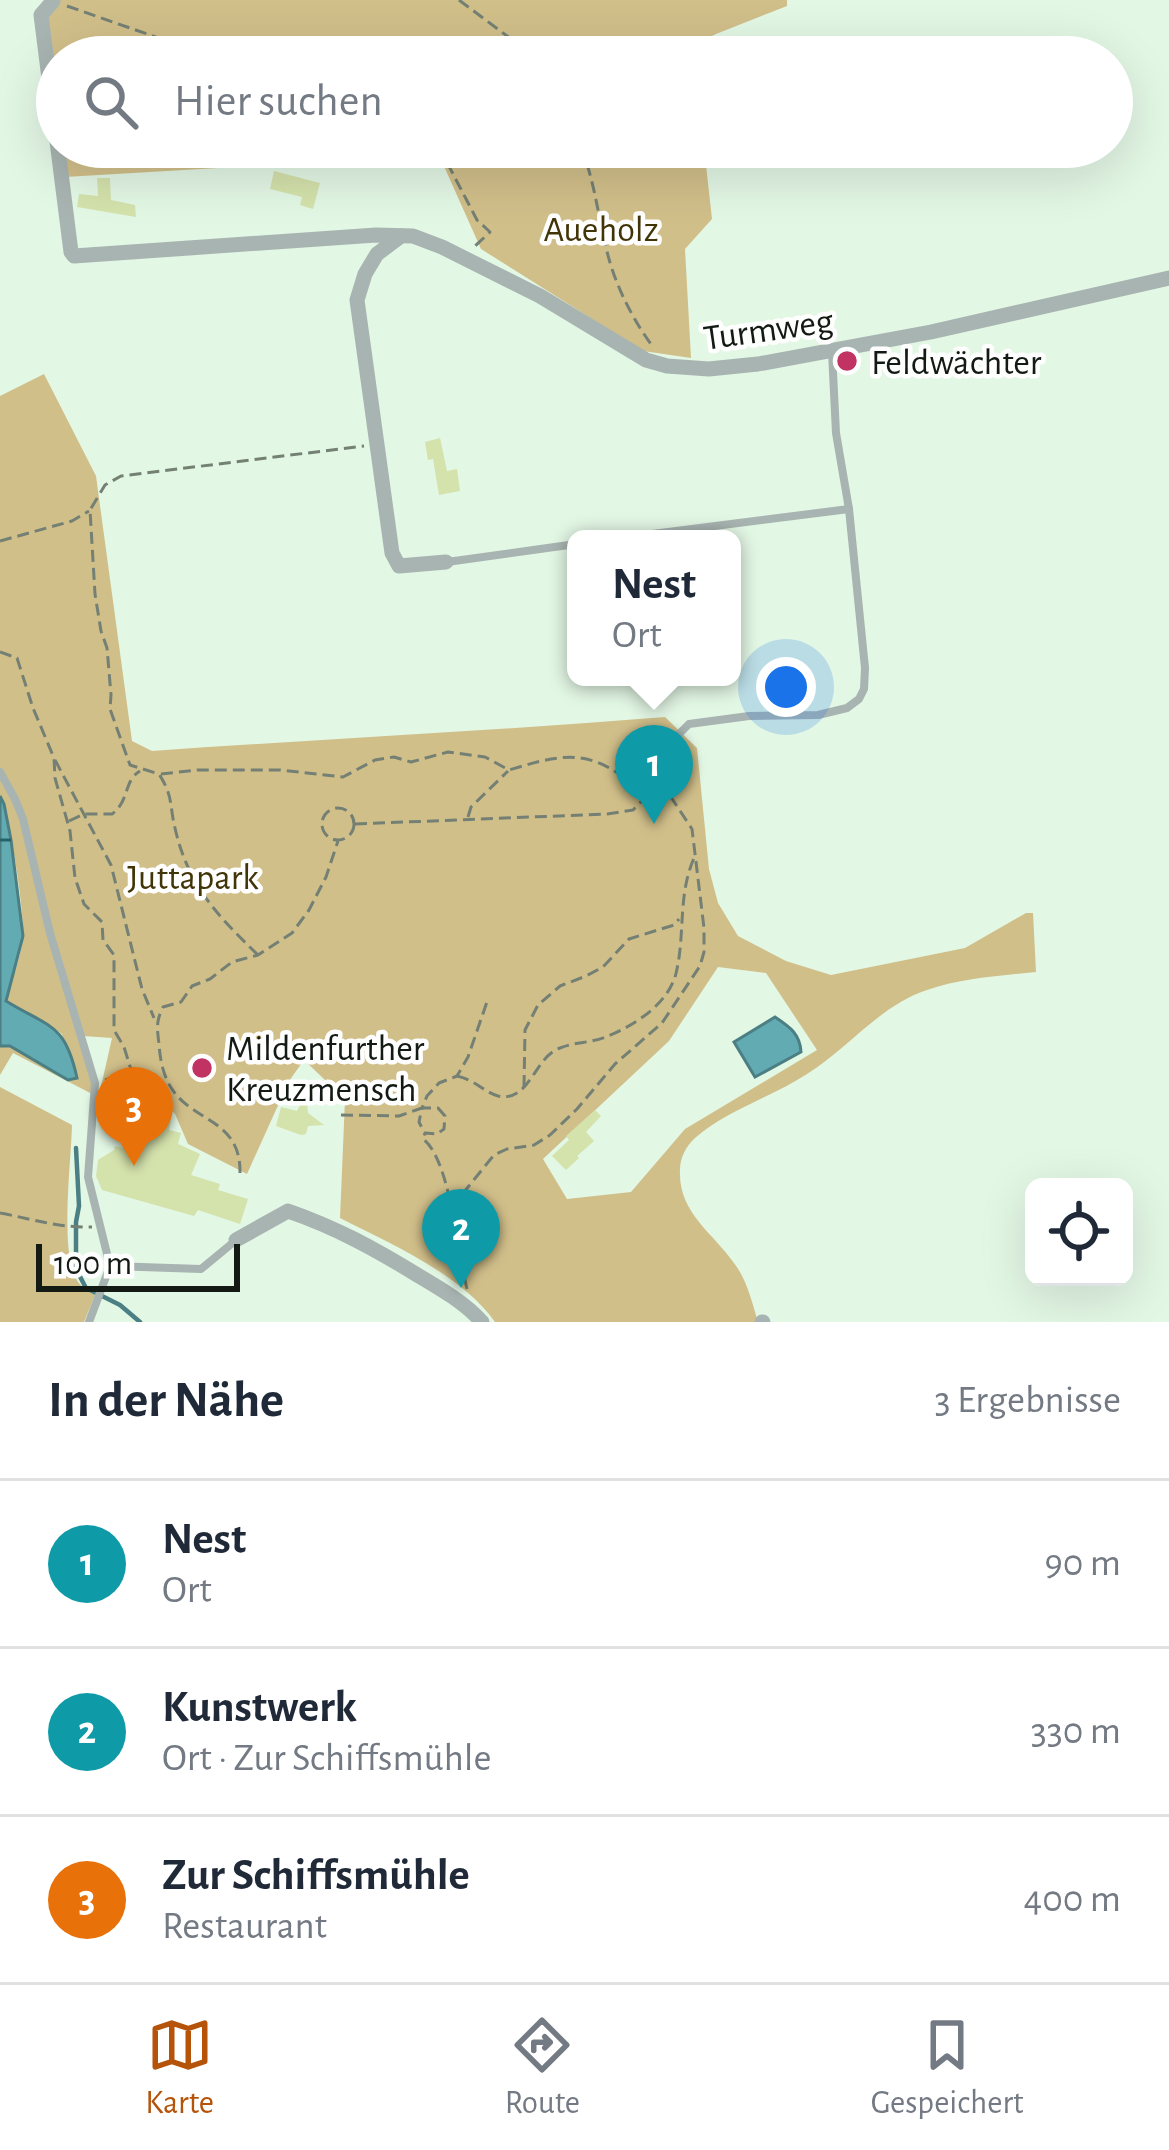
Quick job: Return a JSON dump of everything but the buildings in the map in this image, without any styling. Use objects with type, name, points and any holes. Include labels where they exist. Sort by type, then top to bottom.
[{"type":"street","name":"Turmweg","points":[[44,36],[41,14],[53,1]]},
{"type":"street","name":"Turmweg","points":[[60,168],[74,256],[413,236],[540,296],[622,347],[667,366],[709,369],[758,364],[932,332],[1169,278]]},
{"type":"street","points":[[400,236],[377,254],[357,300],[364,366],[392,553],[399,566],[446,562]]},
{"type":"street","points":[[236,1240],[289,1211],[357,1238],[477,1317]]},
{"type":"lane","points":[[661,781],[663,750],[688,724],[749,716],[818,715],[847,708],[864,689],[866,668],[836,433],[832,351]]},
{"type":"lane","points":[[684,530],[849,509]]},
{"type":"lane","points":[[446,562],[567,545]]},
{"type":"lane","points":[[0,772],[28,836],[50,933],[95,1083],[88,1177],[110,1266],[89,1322]]},
{"type":"lane","points":[[110,1266],[201,1269],[236,1240]]},
{"type":"path","points":[[459,0],[508,36]]},
{"type":"path","points":[[53,1],[153,36]]},
{"type":"path","points":[[450,168],[477,220],[490,232],[465,259]]},
{"type":"path","points":[[589,168],[613,270],[640,329],[667,366]]},
{"type":"path","points":[[0,541],[72,521],[90,510],[105,485],[121,476],[377,445]]},
{"type":"path","points":[[90,510],[110,709],[130,765],[160,774],[280,770],[343,777],[375,760],[394,757],[411,762],[448,752],[485,757],[509,770]]},
{"type":"path","points":[[0,652],[17,658],[54,758],[111,865],[169,1085],[230,1139],[240,1155],[240,1173]]},
{"type":"path","points":[[467,820],[471,807],[509,770],[554,757],[582,757],[608,765],[623,777]]},
{"type":"path","points":[[54,758],[75,878],[84,904],[102,922],[103,940],[114,956],[114,1030],[136,1089],[111,1078],[95,1083]]},
{"type":"path","points":[[68,822],[84,814],[112,814],[125,801],[134,774],[142,770]]},
{"type":"path","points":[[160,774],[172,794],[174,827],[188,868],[212,910],[258,955]]},
{"type":"path","points":[[355,824],[633,810],[661,781],[692,829],[704,952],[679,1000],[550,1135],[534,1145],[494,1155],[451,1208]]},
{"type":"path","points":[[338,807],[350,812],[355,824],[350,836],[338,841],[326,836],[321,824],[326,812],[338,807]]},
{"type":"path","points":[[156,1022],[164,1007],[181,1002],[192,986],[285,939],[304,918],[338,841]]},
{"type":"path","points":[[477,1317],[440,1162],[423,1139],[419,1122],[427,1096],[439,1083],[457,1076],[472,1079],[494,1096],[512,1097],[557,1048],[602,1039],[644,1018],[664,997],[677,973],[686,876],[696,854]]},
{"type":"path","points":[[524,1089],[525,1030],[538,1005],[560,986],[603,967],[629,939],[674,925],[681,917]]},
{"type":"path","points":[[457,1076],[488,999]]},
{"type":"path","points":[[341,1115],[399,1117],[438,1108],[445,1116],[444,1129],[425,1133]]},
{"type":"path","points":[[0,1213],[48,1226],[83,1227]]},
{"type":"green space","points":[[44,0],[787,0],[787,6],[712,36],[48,36]]},
{"type":"green space","name":"Aueholz","points":[[64,168],[218,168],[65,177]]},
{"type":"green space","name":"Aueholz","points":[[445,168],[706,168],[712,219],[685,249],[691,358],[643,351],[481,249]]},
{"type":"green space","name":"Juttapark","points":[[44,374],[96,476],[132,741],[152,751],[665,717],[697,748],[709,869],[718,903],[738,936],[786,961],[831,975],[965,948],[1033,913],[1036,972],[954,983],[910,997],[807,1074],[721,1119],[686,1148],[680,1170],[684,1198],[739,1270],[758,1322],[495,1322],[444,1275],[340,1218],[345,1099],[304,1060],[289,1081],[247,1174],[188,1144],[175,1114],[160,1099],[100,1091],[112,1038],[83,1036],[94,1095],[13,1053],[0,1075],[0,1046],[9,1045],[67,1080],[62,1034],[6,1001],[23,925],[0,796],[0,396]],"holes":[[[718,967],[766,973],[817,1050],[685,1129],[631,1192],[567,1199],[543,1159],[669,1041]]]},
{"type":"green space","points":[[0,1087],[72,1125],[70,1260],[78,1282],[95,1295],[84,1322],[0,1322]]},
{"type":"water","points":[[0,796],[11,840],[23,936],[6,1001],[54,1029],[67,1047],[77,1078],[68,1080],[10,1046],[0,1046]]},
{"type":"water","points":[[775,1017],[799,1040],[801,1052],[755,1077],[734,1042]]},
{"type":"waterway","points":[[76,1148],[76,1269],[86,1288],[120,1305],[140,1322]]},
{"type":"ferry route","points":[[0,840],[11,840]]},
{"type":"place","name":"Feldwächter","points":[[847,361]]},
{"type":"place","name":"Nest","points":[[654,824]]},
{"type":"place","name":"Mildenfurther Kreuzmensch","points":[[202,1068]]},
{"type":"place","name":"Zur Schiffsmühle","points":[[134,1166]]},
{"type":"place","name":"Kunstwerk","points":[[461,1288]]}]
